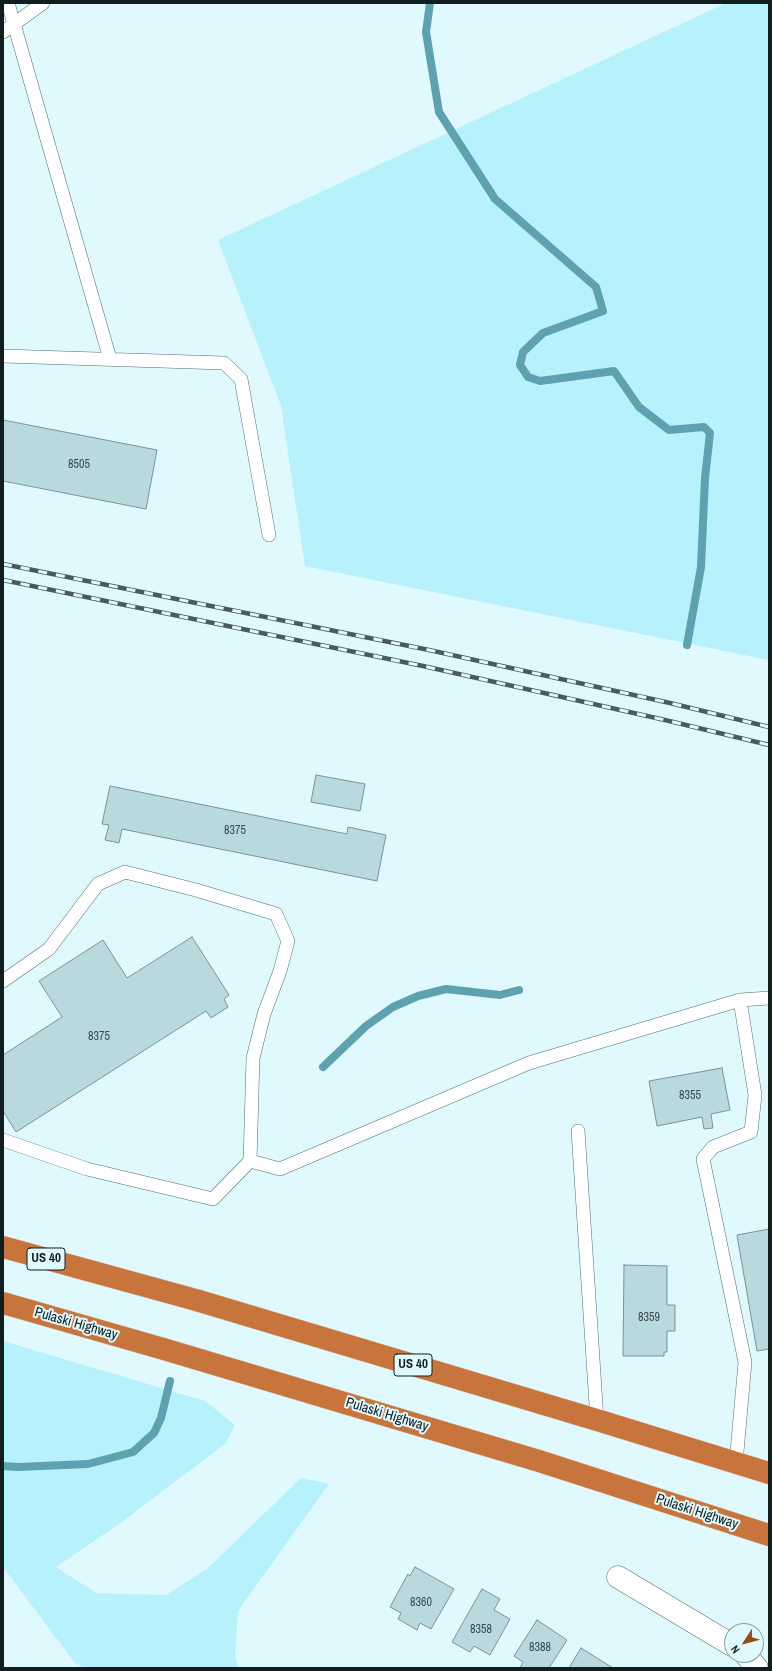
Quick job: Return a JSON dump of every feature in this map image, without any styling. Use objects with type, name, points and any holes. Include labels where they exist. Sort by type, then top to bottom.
[{"type":"highway","name":"US 40","points":[[3,1247],[203,1303],[597,1420],[769,1473]]},
{"type":"highway","name":"Pulaski Highway","points":[[3,1303],[167,1350],[539,1461],[769,1535]]},
{"type":"street","points":[[618,1577],[724,1640]]},
{"type":"lane","points":[[8,3],[110,359]]},
{"type":"lane","points":[[3,32],[42,3]]},
{"type":"lane","points":[[3,356],[224,363],[241,379],[269,535]]},
{"type":"lane","points":[[3,981],[50,949],[98,884],[125,872],[196,890],[276,914],[288,941],[280,971],[264,1014],[253,1058],[250,1161],[213,1199],[87,1169],[3,1140]]},
{"type":"lane","points":[[250,1161],[280,1169],[529,1063],[740,1000],[769,998]]},
{"type":"lane","points":[[736,1463],[745,1362],[703,1159],[713,1146],[751,1132],[755,1094],[740,1000]]},
{"type":"lane","points":[[578,1131],[597,1420]]},
{"type":"shaded area","points":[[726,3],[769,3],[769,660],[305,566],[281,406],[218,240]]},
{"type":"shaded area","points":[[3,1341],[205,1401],[235,1425],[226,1443],[122,1522],[56,1567],[96,1593],[166,1595],[208,1568],[301,1478],[329,1484],[238,1611],[235,1656],[239,1668],[85,1668],[75,1663],[3,1567]]},
{"type":"building","points":[[3,420],[157,450],[146,509],[3,481]]},
{"type":"building","points":[[316,775],[365,784],[360,811],[311,802]]},
{"type":"building","points":[[110,786],[347,834],[348,827],[386,835],[377,881],[122,829],[119,843],[105,840],[109,825],[102,824]]},
{"type":"building","points":[[192,937],[229,995],[224,999],[228,1007],[211,1018],[206,1011],[16,1132],[3,1111],[3,1055],[62,1017],[39,981],[103,940],[127,978]]},
{"type":"building","points":[[722,1068],[730,1110],[711,1114],[713,1128],[704,1129],[702,1117],[657,1126],[649,1081]]},
{"type":"building","points":[[769,1229],[769,1349],[757,1351],[737,1235]]},
{"type":"building","points":[[624,1265],[667,1266],[667,1305],[675,1305],[675,1331],[667,1331],[667,1352],[664,1352],[664,1356],[623,1356]]},
{"type":"building","points":[[415,1567],[454,1589],[431,1629],[420,1623],[417,1630],[398,1619],[401,1613],[390,1607],[408,1574],[410,1576]]},
{"type":"building","points":[[482,1589],[500,1599],[494,1610],[510,1619],[490,1655],[474,1646],[470,1652],[452,1642]]},
{"type":"building","points":[[537,1620],[567,1640],[549,1668],[520,1668],[523,1662],[514,1656]]},
{"type":"building","points":[[581,1648],[613,1668],[569,1668]]},
{"type":"waterway","points":[[430,3],[426,32],[439,112],[495,199],[596,287],[603,311],[543,333],[523,352],[520,365],[528,377],[540,381],[614,371],[639,407],[669,430],[704,427],[710,433],[705,478],[701,567],[687,645]]},
{"type":"waterway","points":[[323,1067],[366,1026],[393,1007],[418,996],[446,989],[500,995],[519,990]]},
{"type":"waterway","points":[[3,1466],[18,1467],[88,1464],[133,1452],[154,1433],[161,1418],[170,1381]]},
{"type":"railway","points":[[3,564],[429,650],[670,703],[769,727]]},
{"type":"railway","points":[[3,580],[423,666],[665,720],[769,745]]}]
